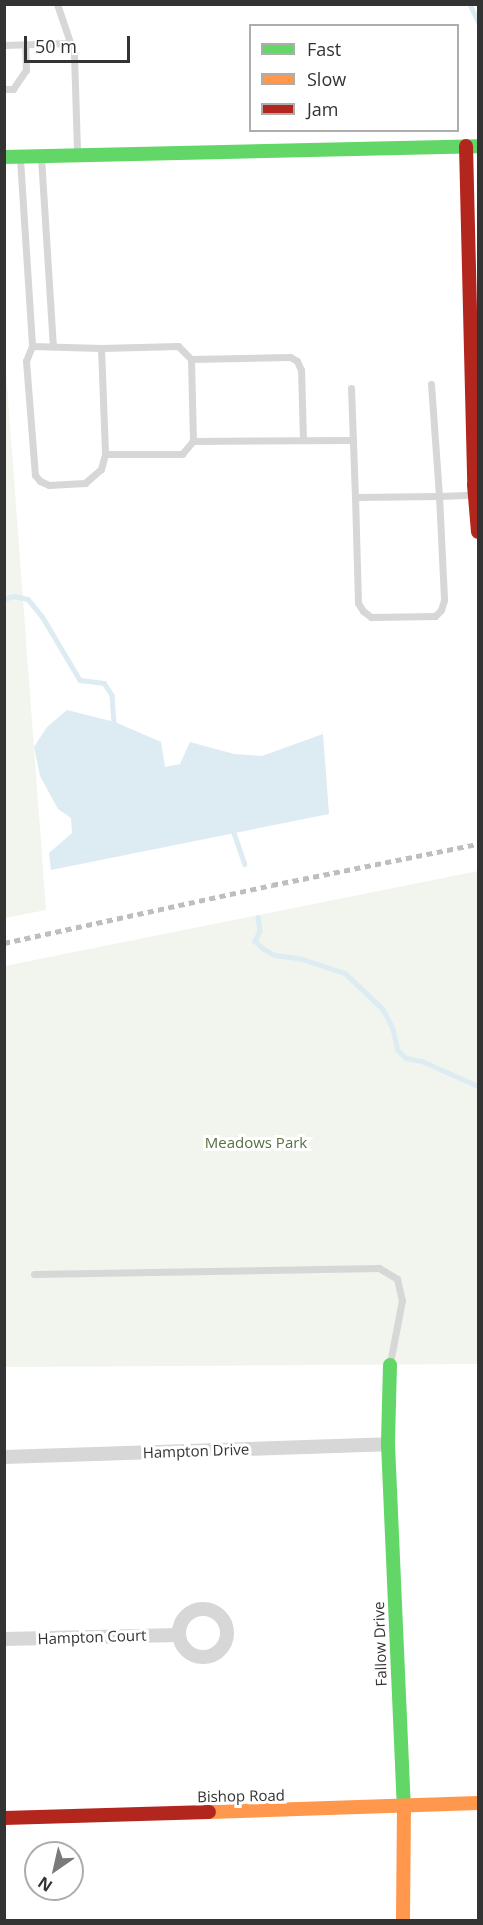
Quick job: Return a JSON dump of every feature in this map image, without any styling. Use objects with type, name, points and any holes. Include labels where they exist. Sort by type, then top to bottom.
[{"type":"street","points":[[4,157],[472,146],[478,531]]},
{"type":"street","name":"Fallow Drive","points":[[390,1365],[388,1444],[404,1805],[403,1920]]},
{"type":"street","name":"Hampton Drive","points":[[4,1457],[388,1444]]},
{"type":"street","name":"Hampton Court","points":[[4,1639],[179,1635]]},
{"type":"street","name":"Bishop Road","points":[[4,1818],[478,1803]]},
{"type":"lane","points":[[57,4],[74,54],[78,155]]},
{"type":"lane","points":[[4,45],[70,43]]},
{"type":"lane","points":[[4,89],[13,89],[26,70],[25,44]]},
{"type":"lane","points":[[20,156],[32,346],[26,361],[35,475],[40,481],[49,485],[86,483],[101,469],[105,454],[101,348]]},
{"type":"lane","points":[[41,156],[53,346]]},
{"type":"lane","points":[[32,346],[101,348],[178,346],[190,359],[193,441],[182,454],[105,454]]},
{"type":"lane","points":[[190,359],[290,357],[297,361],[301,370],[303,441]]},
{"type":"lane","points":[[351,388],[358,603],[371,617],[435,616],[441,610],[444,600],[432,384]]},
{"type":"lane","points":[[193,441],[353,440]]},
{"type":"lane","points":[[355,497],[477,495]]},
{"type":"lane","points":[[34,1274],[379,1268],[397,1279],[402,1300],[390,1365]]},
{"type":"green space","points":[[5,358],[46,910],[4,918]]},
{"type":"green space","name":"Meadows Park","points":[[478,871],[478,1364],[5,1367],[5,966]]},
{"type":"shaded area","points":[[67,710],[115,722],[161,742],[165,767],[180,764],[190,742],[234,754],[262,756],[323,734],[329,814],[51,870],[49,853],[72,833],[71,818],[58,809],[40,776],[34,747],[47,727]]},
{"type":"waterway","points":[[470,4],[478,21]]},
{"type":"waterway","points":[[4,599],[14,596],[28,599],[42,616],[80,680],[104,683],[112,695],[114,727]]},
{"type":"waterway","points":[[232,827],[245,864]]},
{"type":"waterway","points":[[258,917],[260,931],[255,941],[264,949],[275,955],[302,959],[345,973],[383,1009],[393,1029],[398,1050],[406,1058],[422,1061],[478,1086]]},
{"type":"railway","points":[[4,943],[272,885],[478,844]]},
{"type":"traffic: fast","points":[[4,157],[478,146]]},
{"type":"traffic: fast","points":[[390,1365],[388,1444],[404,1813]]},
{"type":"traffic: slow","points":[[209,1812],[478,1803]]},
{"type":"traffic: slow","points":[[403,1920],[404,1813]]},
{"type":"traffic: jam","points":[[466,146],[474,485],[478,532]]},
{"type":"traffic: jam","points":[[4,1818],[209,1812]]}]
